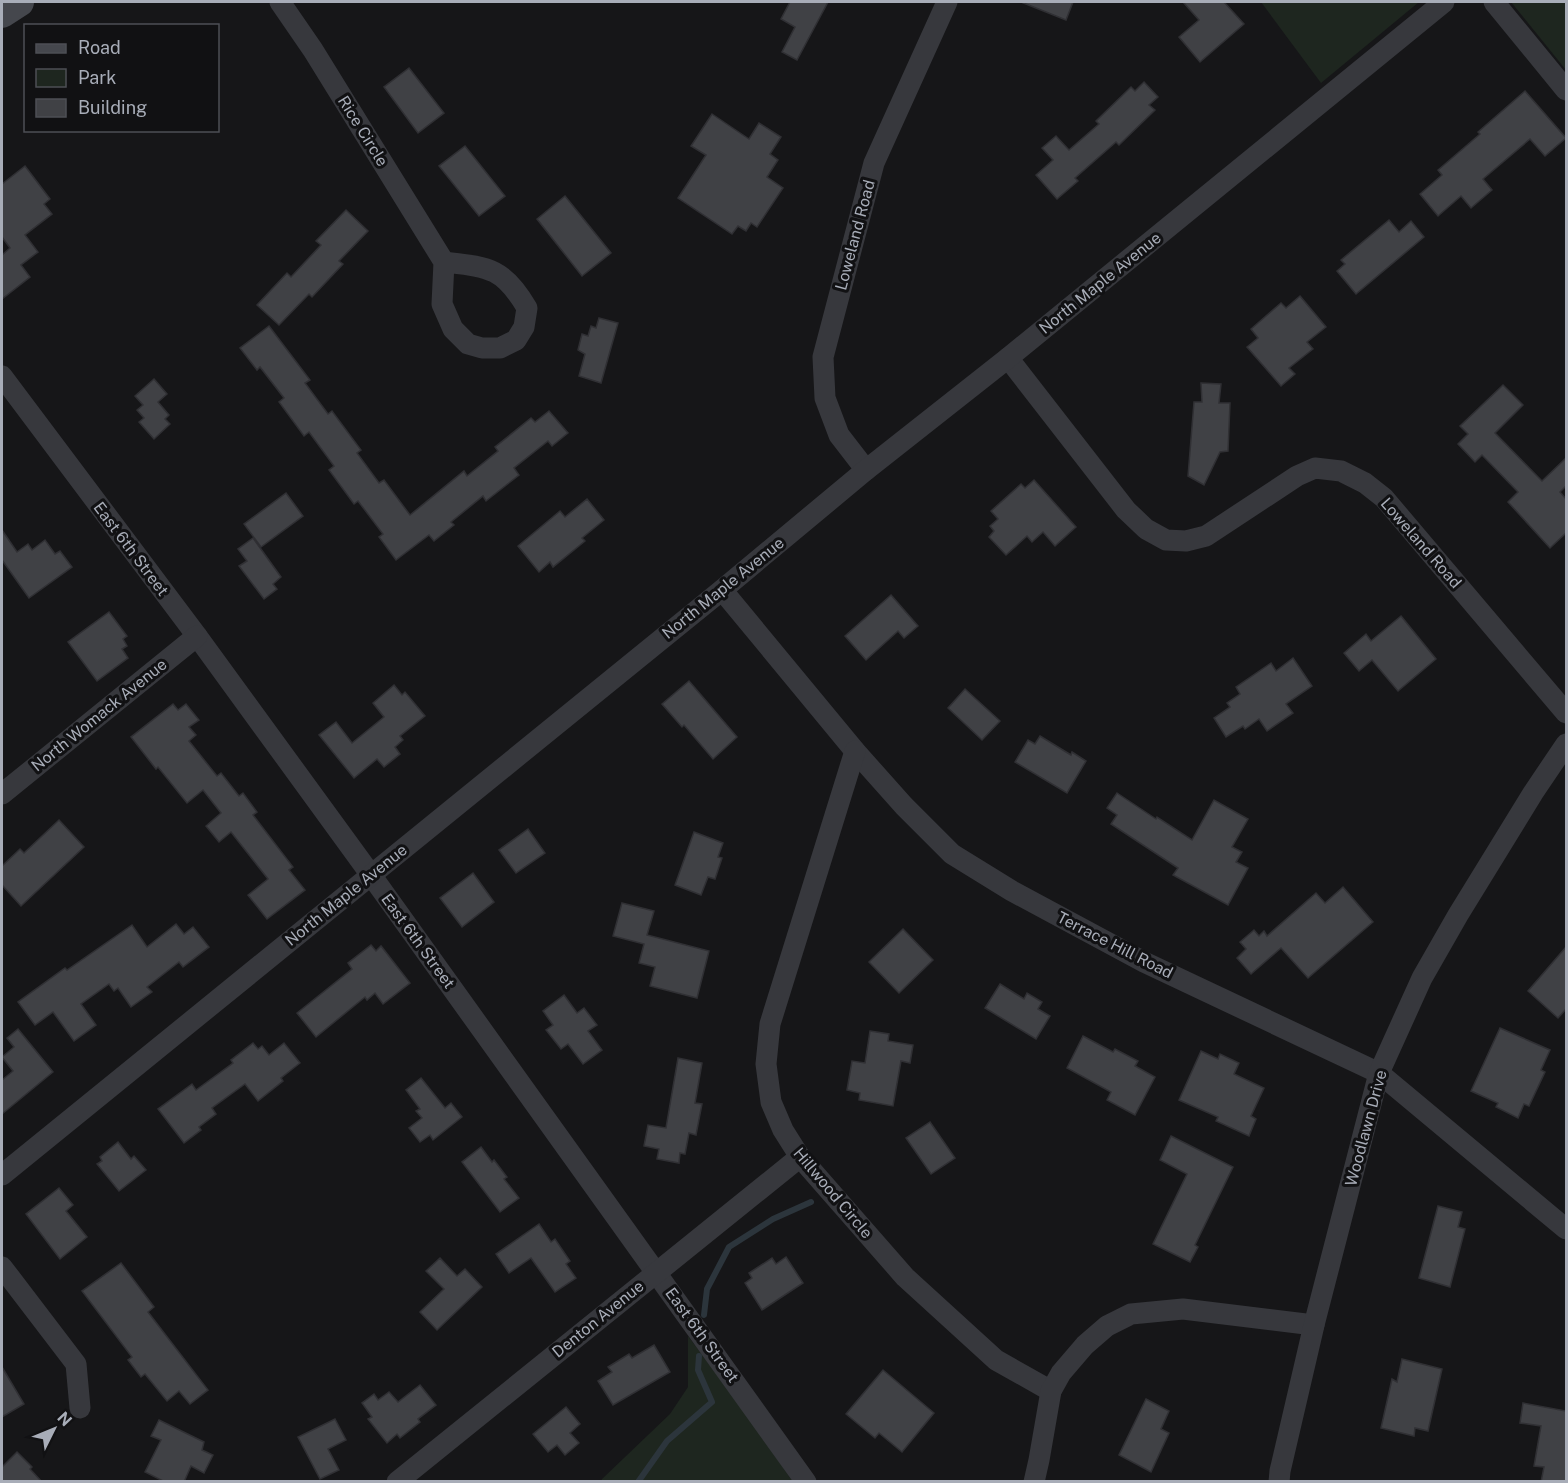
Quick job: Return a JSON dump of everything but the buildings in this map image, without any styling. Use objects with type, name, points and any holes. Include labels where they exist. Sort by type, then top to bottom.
[{"type":"main road","points":[[2,13],[19,2]]},
{"type":"street","name":"Rice Circle","points":[[280,2],[313,50],[444,262]]},
{"type":"street","name":"Loweland Road","points":[[866,470],[839,435],[825,398],[823,357],[874,163],[947,2]]},
{"type":"street","name":"North Maple Avenue","points":[[2,1175],[1444,2]]},
{"type":"street","points":[[1494,2],[1566,90]]},
{"type":"street","points":[[444,262],[478,266],[491,271],[504,278],[517,291],[527,308],[524,327],[516,340],[500,348],[482,348],[468,344],[453,329],[442,304],[444,262]]},
{"type":"street","name":"Loweland Road","points":[[1008,358],[1126,510],[1146,529],[1166,540],[1186,542],[1206,536],[1297,476],[1315,468],[1341,471],[1365,483],[1384,498],[1566,713]]},
{"type":"street","name":"East 6th Street","points":[[2,376],[197,636],[371,875],[806,1482]]},
{"type":"street","name":"Terrace Hill Road","points":[[722,590],[855,751],[904,806],[952,854],[1011,891],[1144,962],[1379,1073],[1566,1229]]},
{"type":"street","name":"North Womack Avenue","points":[[2,794],[197,636]]},
{"type":"street","name":"Woodlawn Drive","points":[[1279,1482],[1314,1325],[1379,1073],[1422,978],[1533,793],[1566,744]]},
{"type":"street","name":"Hillwood Circle","points":[[855,751],[770,1024],[766,1064],[771,1102],[783,1130],[800,1157],[906,1277],[996,1360],[1051,1391]]},
{"type":"street","name":"Denton Avenue","points":[[397,1482],[800,1157]]},
{"type":"street","points":[[2,1267],[76,1364],[80,1408]]},
{"type":"street","points":[[1034,1482],[1040,1460],[1051,1391],[1061,1373],[1085,1345],[1107,1326],[1131,1314],[1183,1310],[1314,1325]]},
{"type":"green space","points":[[1261,2],[1419,2],[1321,83]]},
{"type":"green space","points":[[1511,2],[1566,2],[1566,70]]},
{"type":"green space","points":[[688,1336],[741,1406],[793,1482],[601,1482],[670,1414],[688,1387]]},
{"type":"waterway","points":[[704,1315],[707,1289],[729,1247],[773,1219],[811,1202]]},
{"type":"waterway","points":[[638,1482],[667,1441],[712,1402],[698,1370],[699,1356]]}]
